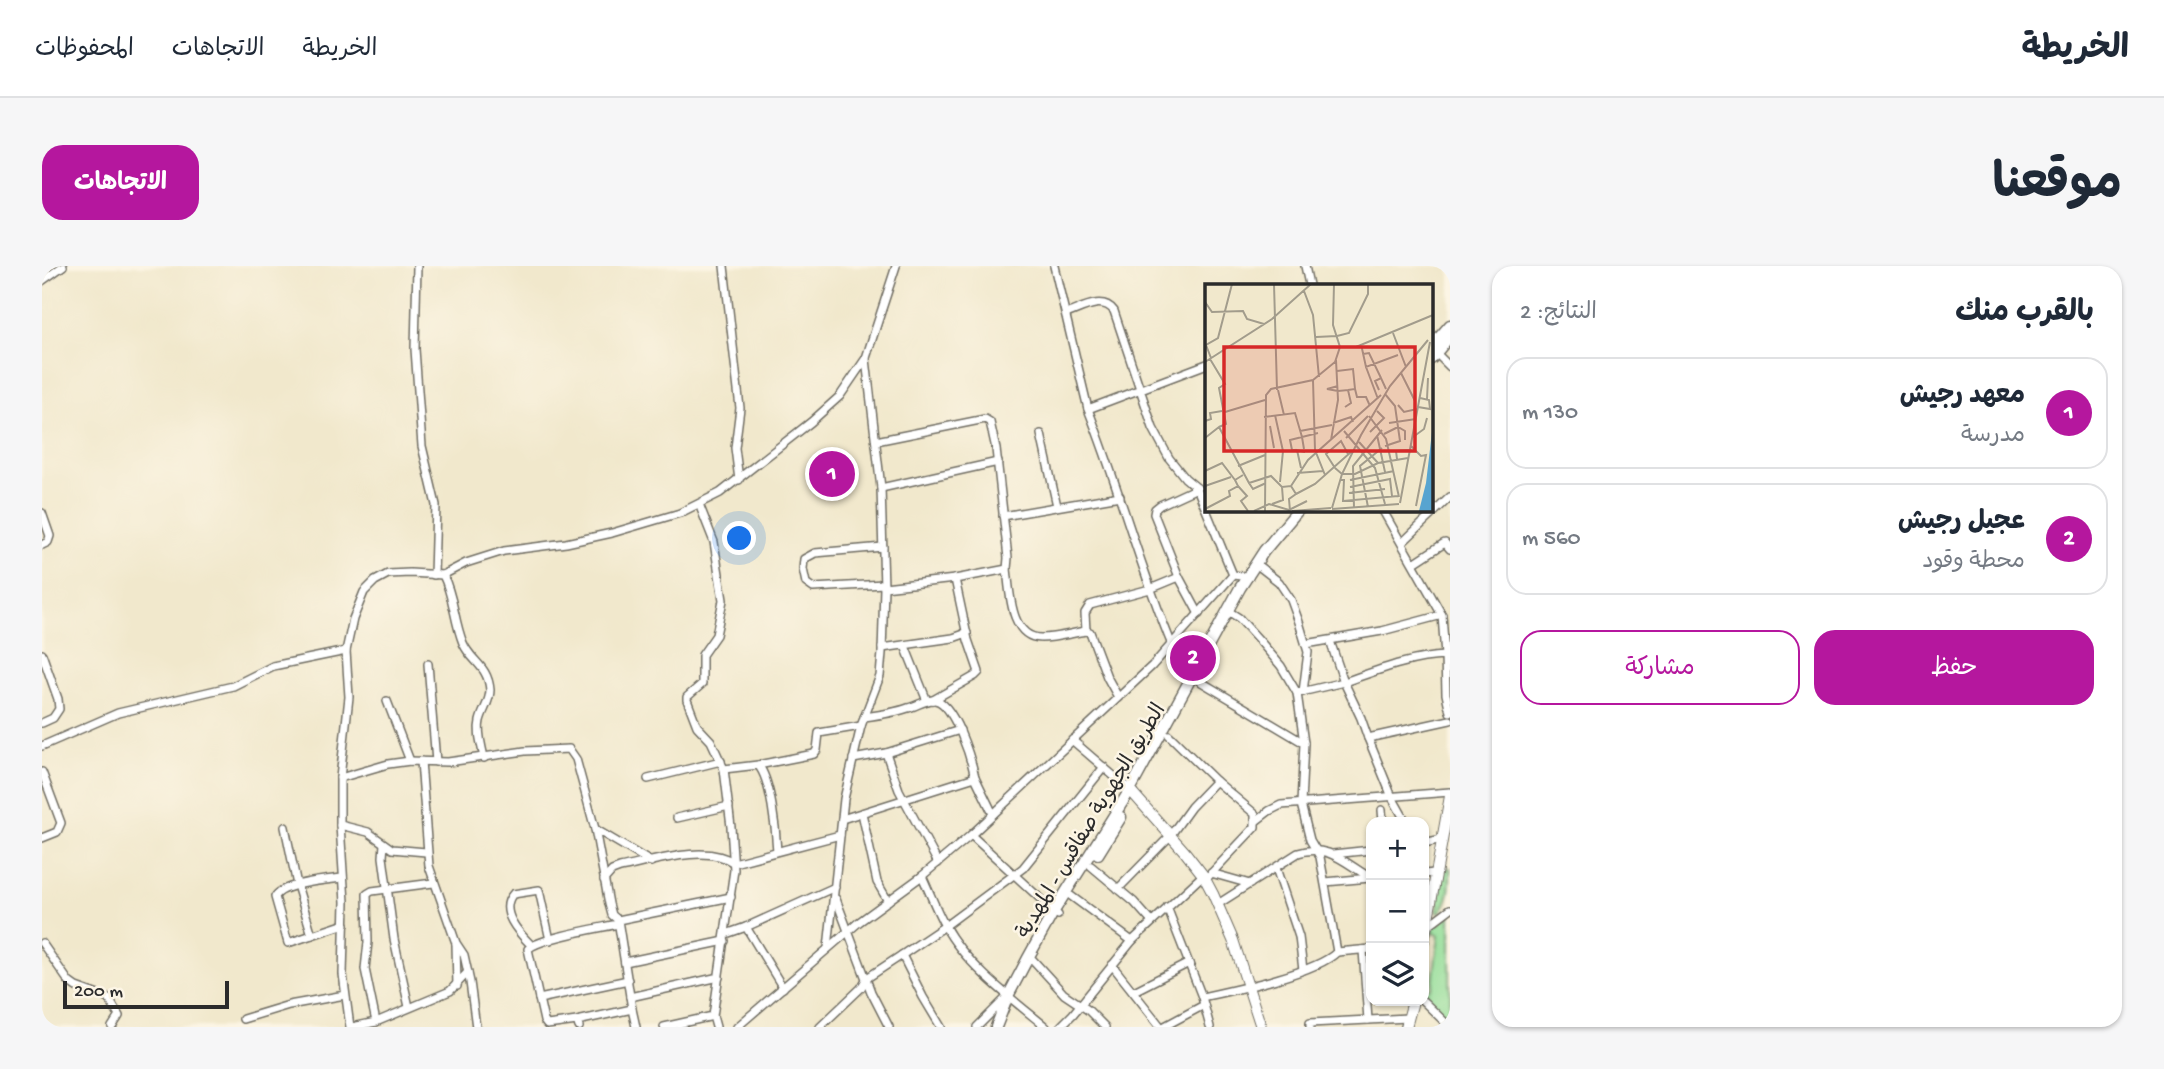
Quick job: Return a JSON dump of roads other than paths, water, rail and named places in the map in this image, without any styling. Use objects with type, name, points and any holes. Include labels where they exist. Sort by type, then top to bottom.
[{"type":"main road","points":[[1433,353],[1450,325]]},
{"type":"main road","points":[[1433,353],[1450,337]]},
{"type":"main road","name":"الطريق الجهوية صفاقس - المهدية","points":[[1011,998],[1056,913],[1169,735],[1256,564],[1297,511]]},
{"type":"main road","name":"الطريق الجهوية صفاقس - المهدية","points":[[997,1026],[1056,913],[1091,866],[1196,679]]},
{"type":"street","points":[[42,281],[63,266]]},
{"type":"street","points":[[417,266],[415,349],[422,446],[436,505],[438,575],[453,601],[464,644],[484,667],[489,682],[489,698],[481,717],[479,731],[484,758]]},
{"type":"street","points":[[724,266],[740,408],[735,448],[739,480]]},
{"type":"street","points":[[468,972],[450,991],[376,1021],[351,1027],[345,995],[343,957],[345,924],[340,778],[349,697],[346,651],[360,599],[369,586],[394,573],[438,575],[484,557],[612,533],[680,513],[739,480],[840,396],[866,358],[896,266]]},
{"type":"street","points":[[1054,266],[1088,409],[1172,645]]},
{"type":"street","points":[[1305,266],[1310,284]]},
{"type":"street","points":[[1066,314],[1101,302],[1110,305],[1164,450],[1185,478],[1197,488],[1205,507]]},
{"type":"street","points":[[1433,353],[1450,367]]},
{"type":"street","points":[[828,949],[842,820],[861,726],[880,676],[882,648],[884,585],[881,488],[866,358]]},
{"type":"street","points":[[1088,409],[1205,365]]},
{"type":"street","points":[[876,441],[988,419],[998,461],[1007,569],[1017,624],[1026,634],[1042,638],[1086,631],[1094,637],[1107,677],[1118,698]]},
{"type":"street","points":[[1041,434],[1057,506]]},
{"type":"street","points":[[881,488],[998,461]]},
{"type":"street","points":[[1197,488],[1160,505],[1154,514],[1179,577],[1199,614]]},
{"type":"street","points":[[1003,516],[1120,496]]},
{"type":"street","points":[[1402,543],[1450,497]]},
{"type":"street","points":[[699,504],[714,542],[723,600],[716,635],[702,655],[702,684],[687,700],[697,726],[711,741],[722,765],[734,863],[713,1016],[716,1027]]},
{"type":"street","points":[[1207,511],[1233,575]]},
{"type":"street","points":[[1383,511],[1442,615],[1446,694],[1450,712]]},
{"type":"street","points":[[42,513],[50,536],[48,542],[42,545]]},
{"type":"street","points":[[1414,563],[1445,543],[1450,548]]},
{"type":"street","points":[[883,547],[815,553],[804,559],[806,583],[813,588],[884,585],[955,579],[1007,569]]},
{"type":"street","points":[[1256,564],[1279,582],[1291,600],[1306,644],[1307,659],[1300,692],[1304,743],[1301,804],[1310,840],[1320,857],[1337,952]]},
{"type":"street","points":[[1233,575],[1249,577]]},
{"type":"street","points":[[737,1027],[847,932],[922,876],[971,835],[1172,645],[1233,575]]},
{"type":"street","points":[[1086,631],[1085,613],[1090,605],[1150,589],[1179,577]]},
{"type":"street","points":[[864,717],[907,709],[930,700],[979,672],[955,579]]},
{"type":"street","points":[[1231,613],[1281,666],[1300,692]]},
{"type":"street","points":[[1306,644],[1382,631],[1442,615]]},
{"type":"street","points":[[882,648],[953,638],[967,633]]},
{"type":"street","points":[[1329,641],[1392,797],[1403,817]]},
{"type":"street","points":[[905,646],[930,700],[944,704],[960,730],[975,776],[993,814]]},
{"type":"street","points":[[42,746],[118,713],[233,686],[273,666],[346,651]]},
{"type":"street","points":[[42,654],[60,709],[53,718],[42,723]]},
{"type":"street","points":[[1300,692],[1344,682],[1385,668],[1445,656]]},
{"type":"street","points":[[428,664],[436,762]]},
{"type":"street","points":[[1196,679],[1304,743]]},
{"type":"street","points":[[387,701],[410,761]]},
{"type":"street","points":[[1368,738],[1450,720]]},
{"type":"street","points":[[648,779],[722,765],[758,765],[814,754],[819,733],[861,726]]},
{"type":"street","points":[[853,760],[886,753],[960,730]]},
{"type":"street","points":[[1060,1027],[1151,921],[1206,876],[1255,827],[1255,814],[1169,735]]},
{"type":"street","points":[[1072,740],[1104,767],[1130,797],[1148,811],[1206,876],[1233,940],[1261,1027]]},
{"type":"street","points":[[340,778],[374,767],[410,761],[436,762],[525,751],[569,749],[576,759],[595,829],[611,911],[618,922],[636,1027]]},
{"type":"street","points":[[886,753],[893,777],[937,863]]},
{"type":"street","points":[[421,761],[426,852],[433,883],[456,943],[463,952],[476,1027]]},
{"type":"street","points":[[758,765],[766,778],[777,851]]},
{"type":"street","points":[[823,1026],[861,988],[867,978],[945,926],[1023,868],[1104,767]]},
{"type":"street","points":[[42,772],[61,823],[57,832],[42,838]]},
{"type":"street","points":[[842,820],[975,776]]},
{"type":"street","points":[[1118,889],[1170,836],[1191,807],[1216,781]]},
{"type":"street","points":[[1256,821],[1275,807],[1450,794],[1429,909]]},
{"type":"street","points":[[677,818],[729,806]]},
{"type":"street","points":[[1382,810],[1383,817]]},
{"type":"street","points":[[862,813],[877,883],[888,901]]},
{"type":"street","points":[[340,825],[368,832],[395,850],[426,852]]},
{"type":"street","points":[[285,827],[297,886],[312,935]]},
{"type":"street","points":[[595,829],[651,862]]},
{"type":"street","points":[[604,880],[617,868],[712,854],[725,857],[734,863],[840,835]]},
{"type":"street","points":[[971,835],[1056,913]]},
{"type":"street","points":[[1429,842],[1442,839]]},
{"type":"street","points":[[384,844],[394,939],[409,1007]]},
{"type":"street","points":[[1218,904],[1298,853],[1315,849],[1332,855],[1366,876]]},
{"type":"street","points":[[1332,855],[1366,851]]},
{"type":"street","points":[[1439,853],[1450,855]]},
{"type":"street","points":[[1091,866],[1151,921]]},
{"type":"street","points":[[1276,868],[1299,937],[1303,970]]},
{"type":"street","points":[[1429,874],[1435,873]]},
{"type":"street","points":[[922,876],[945,926],[967,955],[1011,998],[1046,1027]]},
{"type":"street","points":[[1206,876],[1250,884]]},
{"type":"street","points":[[343,878],[297,886],[279,891],[275,895],[288,943],[345,924]]},
{"type":"street","points":[[1325,882],[1366,879]]},
{"type":"street","points":[[376,1021],[365,969],[369,891],[433,883]]},
{"type":"street","points":[[531,945],[512,924],[508,902],[513,894],[539,890],[550,940]]},
{"type":"street","points":[[625,962],[725,937],[835,891]]},
{"type":"street","points":[[835,891],[847,932],[871,992],[889,1027]]},
{"type":"street","points":[[1071,896],[1132,941]]},
{"type":"street","points":[[632,1009],[578,1024],[547,1025],[538,999],[528,949],[531,945],[618,922],[731,897]]},
{"type":"street","points":[[1167,907],[1203,1001],[1210,1027]]},
{"type":"street","points":[[1429,925],[1450,909]]},
{"type":"street","points":[[746,927],[783,988]]},
{"type":"street","points":[[42,943],[69,982],[111,1002],[119,1014],[112,1027]]},
{"type":"street","points":[[456,943],[457,986]]},
{"type":"street","points":[[1112,965],[1162,1027],[1203,1001],[1317,965],[1337,952],[1366,950]]},
{"type":"street","points":[[902,955],[941,1027]]},
{"type":"street","points":[[1033,960],[1064,995],[1105,1027]]},
{"type":"street","points":[[1134,991],[1189,963]]},
{"type":"street","points":[[631,997],[719,976]]},
{"type":"street","points":[[538,999],[628,980]]},
{"type":"street","points":[[243,1019],[289,1005],[345,995]]},
{"type":"street","points":[[977,1027],[1011,998]]},
{"type":"street","points":[[1368,1006],[1368,1020]]},
{"type":"street","points":[[1310,1027],[1310,1023],[1355,1024],[1368,1020],[1407,1023],[1412,1006]]},
{"type":"street","points":[[1428,1006],[1450,1027]]},
{"type":"street","points":[[664,1027],[713,1016]]},
{"type":"street","points":[[987,1017],[997,1026]]},
{"type":"place","name":"معهد رجيش","points":[[832,474]]},
{"type":"place","name":"عجيل رجيش","points":[[1193,658]]}]
